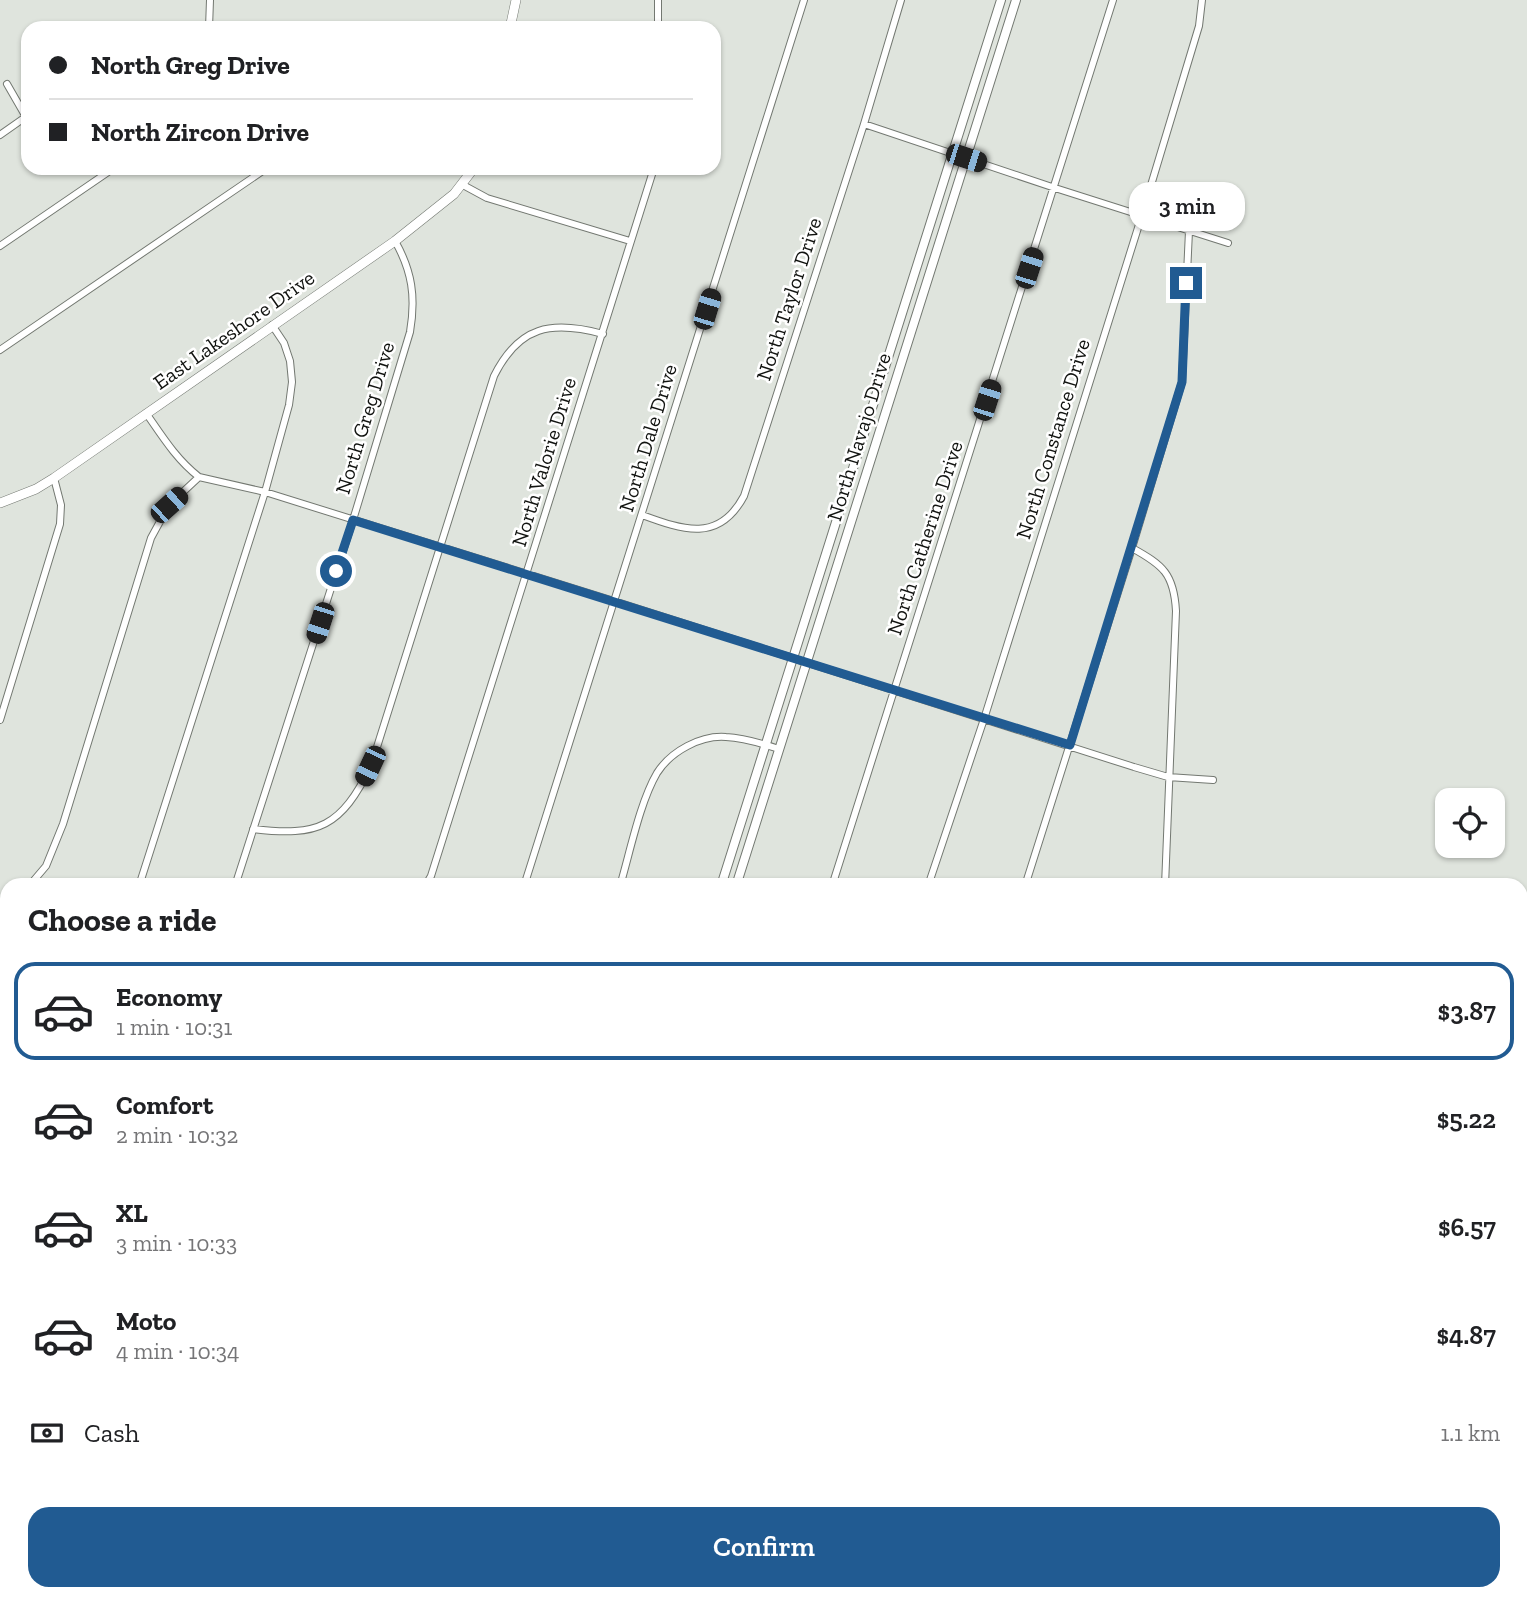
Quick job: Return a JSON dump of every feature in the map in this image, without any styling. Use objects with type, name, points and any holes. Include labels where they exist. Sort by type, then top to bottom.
[{"type":"main road","points":[[512,21],[516,0]]},
{"type":"main road","name":"East Lakeshore Drive","points":[[0,503],[36,489],[54,478],[395,241],[439,208],[469,175]]},
{"type":"street","points":[[209,21],[210,0]]},
{"type":"street","points":[[658,0],[658,21]]},
{"type":"street","name":"North Dale Drive","points":[[527,878],[804,0]]},
{"type":"street","name":"North Taylor Drive","points":[[642,514],[678,528],[699,529],[719,525],[737,510],[744,496],[864,124],[901,0]]},
{"type":"street","name":"North Navajo Drive","points":[[723,878],[1000,0]]},
{"type":"street","name":"North Navajo Drive","points":[[738,878],[1016,0]]},
{"type":"street","name":"North Catherine Drive","points":[[835,878],[1113,0]]},
{"type":"street","name":"North Constance Drive","points":[[931,878],[984,719],[1142,215],[1199,26],[1202,0]]},
{"type":"street","points":[[7,84],[21,106]]},
{"type":"street","points":[[0,135],[21,120]]},
{"type":"street","points":[[864,124],[1228,243]]},
{"type":"street","points":[[0,246],[104,175]]},
{"type":"street","points":[[0,350],[257,175]]},
{"type":"street","name":"North Valorie Drive","points":[[430,878],[652,175]]},
{"type":"street","points":[[463,185],[487,198],[592,232],[630,241]]},
{"type":"street","points":[[1028,878],[1182,382],[1189,231]]},
{"type":"street","name":"North Greg Drive","points":[[238,878],[353,520],[410,331],[414,310],[411,276],[407,261],[395,241]]},
{"type":"street","points":[[142,878],[265,492],[289,405],[292,382],[290,361],[284,343],[272,325]]},
{"type":"street","points":[[253,829],[308,831],[329,823],[348,805],[361,786],[370,766],[494,376],[502,359],[515,343],[535,331],[560,326],[603,334]]},
{"type":"street","points":[[146,413],[170,448],[185,466],[199,477],[265,492],[1168,777],[1213,780]]},
{"type":"street","points":[[36,878],[46,866],[63,824],[151,538],[169,505],[199,477]]},
{"type":"street","points":[[0,720],[60,524],[61,505],[54,478]]},
{"type":"street","points":[[1132,548],[1156,561],[1168,575],[1175,592],[1165,878]]},
{"type":"street","points":[[622,878],[647,796],[658,771],[676,754],[695,741],[723,737],[779,748]]},
{"type":"route","points":[[336,571],[353,520],[1070,745],[1182,382],[1186,283]]}]
